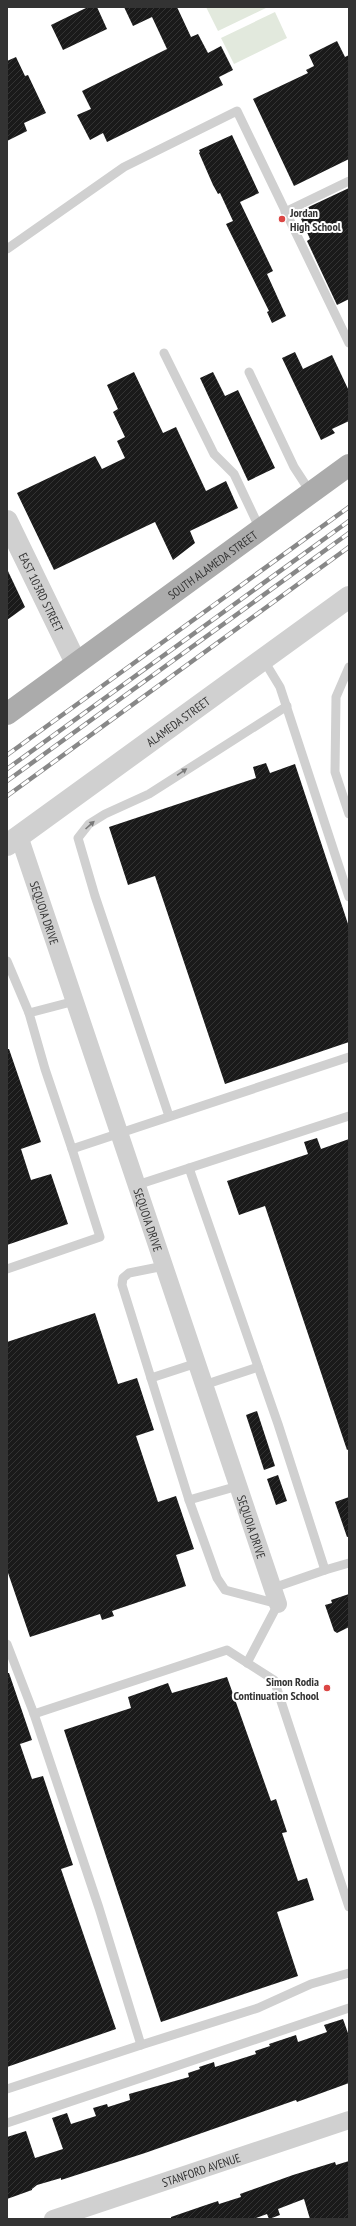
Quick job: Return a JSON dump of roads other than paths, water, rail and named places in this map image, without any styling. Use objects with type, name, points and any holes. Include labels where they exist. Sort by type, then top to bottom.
[{"type":"main road","name":"SOUTH ALAMEDA STREET","points":[[76,663],[349,465]]},
{"type":"main road","points":[[7,714],[76,663]]},
{"type":"street","name":"EAST 103RD STREET","points":[[7,521],[76,663]]},
{"type":"street","name":"ALAMEDA STREET","points":[[13,840],[349,597]]},
{"type":"street","name":"SEQUOIA DRIVE","points":[[13,840],[74,1001],[276,1596]]},
{"type":"street","name":"STANFORD AVENUE","points":[[53,2219],[349,2120]]},
{"type":"lane","points":[[7,249],[124,167],[236,111],[349,343]]},
{"type":"lane","points":[[286,212],[349,182]]},
{"type":"lane","points":[[164,353],[214,454],[234,474],[260,529]]},
{"type":"lane","points":[[249,372],[294,467],[311,493]]},
{"type":"lane","points":[[263,659],[280,687],[287,706],[349,897]]},
{"type":"lane","points":[[349,668],[336,697],[336,772],[349,814]]},
{"type":"lane","points":[[169,1116],[82,859],[78,838],[89,824],[105,814],[150,794],[287,706]]},
{"type":"lane","points":[[7,961],[29,1013],[44,1069],[72,1148],[100,1237],[7,1269]]},
{"type":"lane","points":[[29,1013],[74,1001]]},
{"type":"lane","points":[[72,1148],[119,1134],[349,1057]]},
{"type":"lane","points":[[137,1185],[349,1116]]},
{"type":"lane","points":[[189,1168],[258,1367],[325,1570]]},
{"type":"lane","points":[[164,1266],[129,1274],[123,1278],[122,1285],[189,1500],[217,1578],[225,1590],[276,1596],[325,1570],[349,1562]]},
{"type":"lane","points":[[151,1378],[197,1363]]},
{"type":"lane","points":[[204,1385],[258,1367]]},
{"type":"lane","points":[[189,1500],[238,1486]]},
{"type":"lane","points":[[247,1663],[276,1596]]},
{"type":"lane","points":[[7,1644],[34,1714],[99,1908],[141,2045]]},
{"type":"lane","points":[[34,1714],[227,1650],[274,1680],[349,1906]]},
{"type":"lane","points":[[7,2089],[258,2008],[311,1984],[349,1973]]},
{"type":"lane","points":[[7,2123],[349,2008]]},
{"type":"railway","points":[[7,755],[349,507]]},
{"type":"railway","points":[[7,769],[349,521]]},
{"type":"railway","points":[[7,781],[349,533]]},
{"type":"railway","points":[[7,796],[349,547]]},
{"type":"place","name":"Jordan High School","points":[[282,219]]},
{"type":"place","name":"Simon Rodia Continuation School","points":[[327,1688]]}]
